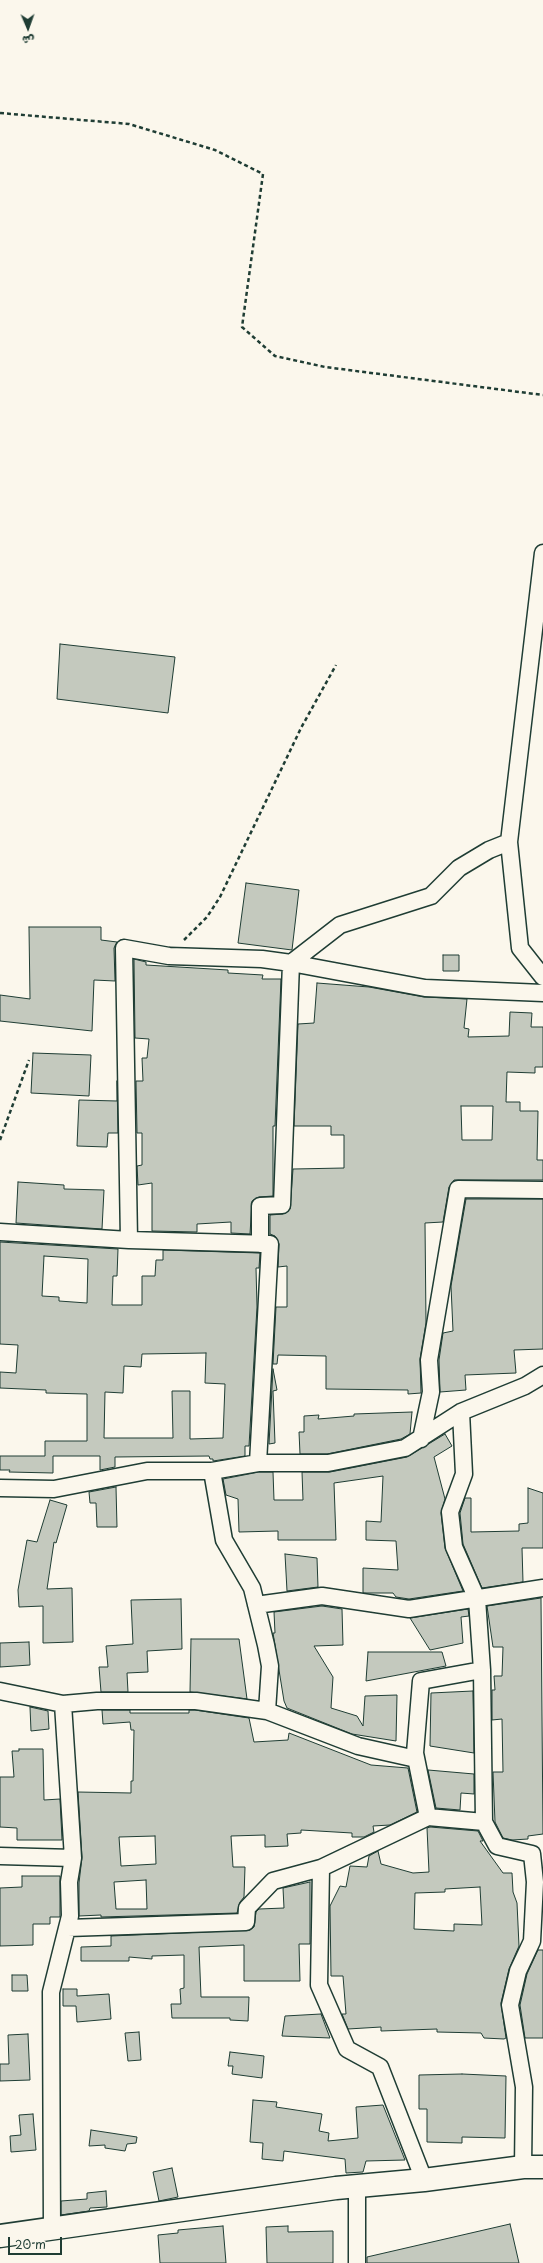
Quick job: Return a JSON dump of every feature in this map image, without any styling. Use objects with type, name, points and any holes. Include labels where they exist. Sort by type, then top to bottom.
[{"type":"main road","points":[[0,2236],[357,2186],[424,2180],[533,2167]]},
{"type":"street","points":[[543,553],[509,842],[520,948],[543,977]]},
{"type":"street","points":[[291,963],[309,951],[340,925],[430,896],[459,868],[489,850],[509,842]]},
{"type":"street","points":[[129,1240],[124,948],[169,956],[262,959],[425,988],[543,993]]},
{"type":"street","points":[[260,1244],[260,1206],[282,1205],[291,963]]},
{"type":"street","points":[[421,1439],[431,1392],[429,1360],[458,1188],[543,1190]]},
{"type":"street","points":[[0,1232],[129,1240],[270,1244],[258,1462]]},
{"type":"street","points":[[0,1488],[54,1489],[147,1472],[212,1471],[258,1462],[328,1463],[405,1448],[461,1412],[525,1386],[543,1375]]},
{"type":"street","points":[[461,1412],[464,1474],[450,1512],[454,1547],[477,1599],[482,1670],[484,1822],[497,1846],[538,1853],[535,1882],[538,1941],[518,1970],[510,2005],[524,2087],[533,2167]]},
{"type":"street","points":[[212,1471],[224,1540],[252,1588],[270,1666],[267,1711]]},
{"type":"street","points":[[256,1605],[322,1596],[410,1608],[543,1588]]},
{"type":"street","points":[[428,1817],[415,1753],[421,1681],[482,1670]]},
{"type":"street","points":[[0,1691],[62,1704],[97,1701],[196,1701],[267,1711],[358,1746],[416,1759]]},
{"type":"street","points":[[52,2228],[51,1992],[70,1916],[70,1882],[73,1858],[62,1704]]},
{"type":"street","points":[[68,1928],[246,1922],[246,1908],[273,1882],[321,1868],[428,1817],[484,1822]]},
{"type":"street","points":[[0,1856],[73,1858]]},
{"type":"street","points":[[321,1868],[319,1985],[347,2049],[380,2067],[424,2180]]},
{"type":"street","points":[[357,2186],[357,2263]]},
{"type":"path","points":[[0,113],[129,124],[215,150],[263,174],[242,327],[275,356],[324,367],[543,396]]},
{"type":"path","points":[[169,956],[207,916],[220,897],[301,728],[336,665]]},
{"type":"path","points":[[0,1140],[29,1060]]},
{"type":"building","points":[[60,644],[175,657],[168,713],[57,699]]},
{"type":"building","points":[[246,883],[299,890],[292,950],[238,943]]},
{"type":"building","points":[[29,927],[101,927],[101,940],[117,942],[114,948],[115,981],[94,980],[92,1031],[0,1021],[0,995],[30,999]]},
{"type":"building","points":[[443,955],[459,955],[459,971],[443,971]]},
{"type":"building","points":[[134,959],[146,962],[146,965],[228,970],[228,973],[263,975],[262,979],[281,979],[275,1126],[273,1126],[273,1196],[259,1197],[252,1201],[250,1234],[231,1233],[231,1222],[197,1224],[197,1232],[152,1231],[152,1183],[138,1185],[137,1166],[142,1165],[142,1133],[137,1133],[136,1081],[143,1081],[142,1058],[147,1058],[149,1039],[135,1038]]},
{"type":"building","points":[[317,983],[369,987],[424,997],[467,999],[464,1028],[469,1029],[468,1037],[509,1036],[510,1012],[532,1013],[531,1027],[543,1027],[543,1067],[535,1067],[535,1073],[507,1072],[506,1102],[520,1102],[520,1111],[538,1111],[537,1160],[543,1160],[543,1180],[454,1180],[449,1187],[443,1222],[425,1223],[426,1323],[420,1359],[421,1393],[408,1394],[408,1390],[326,1389],[326,1356],[278,1355],[277,1364],[273,1364],[276,1307],[287,1307],[287,1266],[278,1267],[279,1244],[275,1236],[270,1234],[270,1215],[283,1214],[290,1209],[293,1169],[344,1168],[344,1135],[331,1135],[331,1126],[294,1126],[298,1024],[314,1023]],"holes":[[[461,1106],[493,1106],[492,1140],[462,1140]]]},
{"type":"building","points":[[33,1053],[91,1055],[89,1096],[31,1093]]},
{"type":"building","points":[[117,1081],[118,1133],[108,1133],[107,1147],[77,1146],[79,1100],[117,1101]]},
{"type":"building","points":[[18,1182],[64,1185],[64,1189],[104,1190],[102,1229],[16,1223]]},
{"type":"building","points":[[466,1199],[543,1199],[543,1349],[514,1350],[516,1373],[465,1375],[466,1390],[440,1392],[439,1360],[443,1333],[453,1331],[451,1286]]},
{"type":"building","points":[[0,1242],[118,1249],[117,1276],[113,1276],[112,1305],[142,1305],[142,1276],[155,1276],[156,1260],[163,1260],[163,1250],[260,1253],[259,1268],[256,1268],[257,1307],[249,1446],[245,1446],[245,1456],[213,1461],[213,1459],[210,1459],[209,1456],[115,1457],[115,1467],[100,1470],[100,1456],[53,1456],[53,1473],[9,1472],[10,1470],[0,1470],[0,1456],[45,1456],[45,1441],[87,1441],[87,1394],[46,1393],[46,1390],[0,1388],[0,1372],[16,1373],[18,1345],[0,1344]],"holes":[[[44,1256],[88,1259],[87,1303],[59,1301],[59,1297],[42,1296]],[[206,1353],[205,1383],[225,1384],[223,1438],[190,1439],[190,1391],[172,1391],[173,1438],[104,1438],[105,1392],[123,1393],[124,1366],[141,1367],[142,1354]]]},
{"type":"building","points":[[273,1369],[277,1390],[273,1391],[275,1443],[269,1444]]},
{"type":"building","points":[[412,1412],[410,1434],[401,1439],[327,1454],[300,1454],[299,1432],[304,1432],[304,1416],[319,1415],[318,1419],[354,1416],[354,1414]]},
{"type":"building","points":[[445,1434],[452,1446],[434,1457],[445,1499],[441,1513],[445,1548],[463,1591],[409,1599],[396,1597],[393,1593],[363,1593],[363,1568],[398,1570],[396,1541],[366,1540],[366,1521],[381,1522],[383,1476],[334,1483],[336,1540],[278,1540],[278,1531],[239,1532],[238,1499],[226,1495],[223,1479],[259,1472],[273,1472],[274,1500],[303,1500],[302,1472],[330,1472],[407,1457]]},
{"type":"building","points":[[116,1487],[117,1527],[97,1527],[96,1503],[90,1503],[89,1492]]},
{"type":"building","points":[[528,1488],[543,1493],[543,1548],[522,1548],[523,1582],[482,1588],[463,1544],[460,1513],[465,1498],[471,1498],[471,1532],[519,1531],[519,1524],[528,1523]]},
{"type":"building","points":[[50,1500],[67,1505],[56,1543],[54,1542],[47,1589],[72,1588],[73,1642],[43,1643],[43,1606],[19,1607],[18,1590],[27,1540],[37,1542]]},
{"type":"building","points":[[285,1554],[317,1558],[318,1587],[287,1591]]},
{"type":"building","points":[[541,1598],[543,1834],[528,1836],[528,1839],[512,1840],[503,1838],[495,1822],[493,1772],[503,1772],[502,1719],[492,1720],[492,1690],[495,1690],[494,1676],[502,1676],[503,1647],[493,1647],[487,1606]]},
{"type":"building","points":[[181,1599],[182,1649],[147,1651],[148,1672],[127,1673],[128,1692],[101,1692],[99,1667],[108,1667],[106,1646],[133,1644],[131,1600]]},
{"type":"building","points":[[322,1606],[342,1609],[343,1645],[314,1646],[333,1677],[331,1708],[357,1716],[363,1726],[365,1696],[397,1695],[396,1741],[352,1734],[287,1708],[284,1701],[273,1633],[275,1633],[274,1612]]},
{"type":"building","points":[[468,1609],[469,1616],[461,1617],[463,1643],[430,1650],[410,1618]]},
{"type":"building","points":[[191,1639],[239,1639],[247,1699],[190,1692]]},
{"type":"building","points":[[29,1642],[30,1665],[0,1667],[0,1643]]},
{"type":"building","points":[[368,1652],[442,1652],[446,1666],[366,1681]]},
{"type":"building","points":[[473,1691],[474,1753],[430,1746],[431,1693]]},
{"type":"building","points":[[30,1707],[48,1711],[49,1729],[31,1731]]},
{"type":"building","points":[[102,1710],[130,1710],[130,1713],[189,1713],[189,1710],[195,1710],[249,1718],[254,1742],[288,1740],[289,1733],[371,1765],[408,1768],[417,1812],[390,1825],[373,1826],[374,1832],[364,1837],[352,1837],[352,1833],[301,1830],[301,1833],[287,1834],[288,1846],[265,1847],[265,1835],[231,1836],[233,1867],[245,1867],[244,1897],[240,1902],[237,1913],[101,1917],[101,1915],[79,1916],[79,1883],[82,1857],[78,1792],[131,1793],[131,1781],[133,1781],[134,1730],[131,1730],[130,1722],[103,1724]],"holes":[[[155,1836],[156,1864],[121,1866],[119,1837]],[[146,1880],[147,1909],[116,1909],[114,1882]]]},
{"type":"building","points":[[19,1749],[43,1749],[44,1800],[60,1799],[62,1840],[17,1840],[17,1828],[0,1827],[0,1777],[14,1777],[12,1751],[19,1751]]},
{"type":"building","points":[[428,1770],[474,1774],[474,1794],[461,1793],[460,1810],[436,1808]]},
{"type":"building","points":[[427,1828],[478,1831],[483,1841],[480,1841],[503,1873],[512,1873],[513,1892],[517,1903],[519,1946],[509,1969],[501,2003],[506,2038],[504,2039],[484,2038],[481,2033],[437,2032],[437,2029],[381,2031],[381,2027],[348,2029],[342,2014],[346,2014],[343,1976],[331,1976],[330,1906],[340,1886],[346,1887],[350,1866],[367,1867],[369,1856],[378,1851],[381,1864],[413,1873],[429,1872]],"holes":[[[480,1887],[482,1925],[454,1924],[454,1931],[414,1929],[415,1893],[445,1892],[445,1889]]]},
{"type":"building","points":[[22,1876],[60,1876],[60,1917],[50,1917],[50,1924],[33,1924],[33,1945],[0,1946],[0,1888],[22,1887]]},
{"type":"building","points":[[310,1882],[310,1944],[299,1944],[300,1981],[244,1981],[244,1945],[199,1947],[201,1997],[249,1997],[248,2021],[230,2020],[230,2018],[172,2018],[171,2004],[181,2004],[180,1989],[184,1988],[184,1955],[152,1956],[152,1959],[129,1957],[129,1961],[81,1961],[81,1947],[111,1946],[111,1936],[250,1930],[254,1927],[256,1912],[259,1909],[284,1908],[283,1888]]},
{"type":"building","points":[[538,1950],[543,1950],[543,2038],[525,2038],[520,2005],[527,1974]]},
{"type":"building","points":[[12,1975],[27,1975],[28,1991],[12,1991]]},
{"type":"building","points":[[63,1989],[77,1989],[77,1996],[109,1994],[111,2019],[77,2022],[76,2006],[63,2006]]},
{"type":"building","points":[[321,2014],[330,2038],[282,2036],[285,2016]]},
{"type":"building","points":[[139,2032],[141,2060],[128,2061],[125,2033]]},
{"type":"building","points":[[28,2034],[30,2080],[0,2081],[0,2064],[9,2064],[8,2035]]},
{"type":"building","points":[[230,2052],[264,2056],[262,2078],[232,2074],[233,2066],[228,2066]]},
{"type":"building","points":[[462,2074],[506,2076],[505,2138],[462,2137],[462,2143],[427,2142],[427,2109],[419,2109],[419,2075]]},
{"type":"building","points":[[253,2100],[277,2102],[276,2107],[322,2114],[319,2131],[329,2133],[328,2141],[358,2138],[356,2107],[383,2105],[405,2160],[366,2161],[363,2172],[346,2173],[345,2159],[284,2151],[283,2161],[262,2159],[263,2143],[250,2142]]},
{"type":"building","points":[[33,2114],[36,2150],[11,2152],[10,2136],[21,2135],[19,2115]]},
{"type":"building","points":[[91,2130],[137,2137],[136,2143],[127,2144],[125,2151],[105,2148],[105,2145],[89,2146]]},
{"type":"building","points":[[172,2168],[178,2197],[159,2201],[153,2172]]},
{"type":"building","points":[[106,2191],[107,2207],[90,2208],[89,2211],[61,2215],[61,2201],[87,2199],[87,2193]]},
{"type":"building","points":[[510,2224],[519,2263],[367,2263],[367,2257]]},
{"type":"building","points":[[223,2226],[226,2263],[160,2263],[158,2235],[178,2233],[178,2230]]},
{"type":"building","points":[[288,2226],[288,2232],[333,2231],[333,2263],[267,2263],[266,2227]]}]
